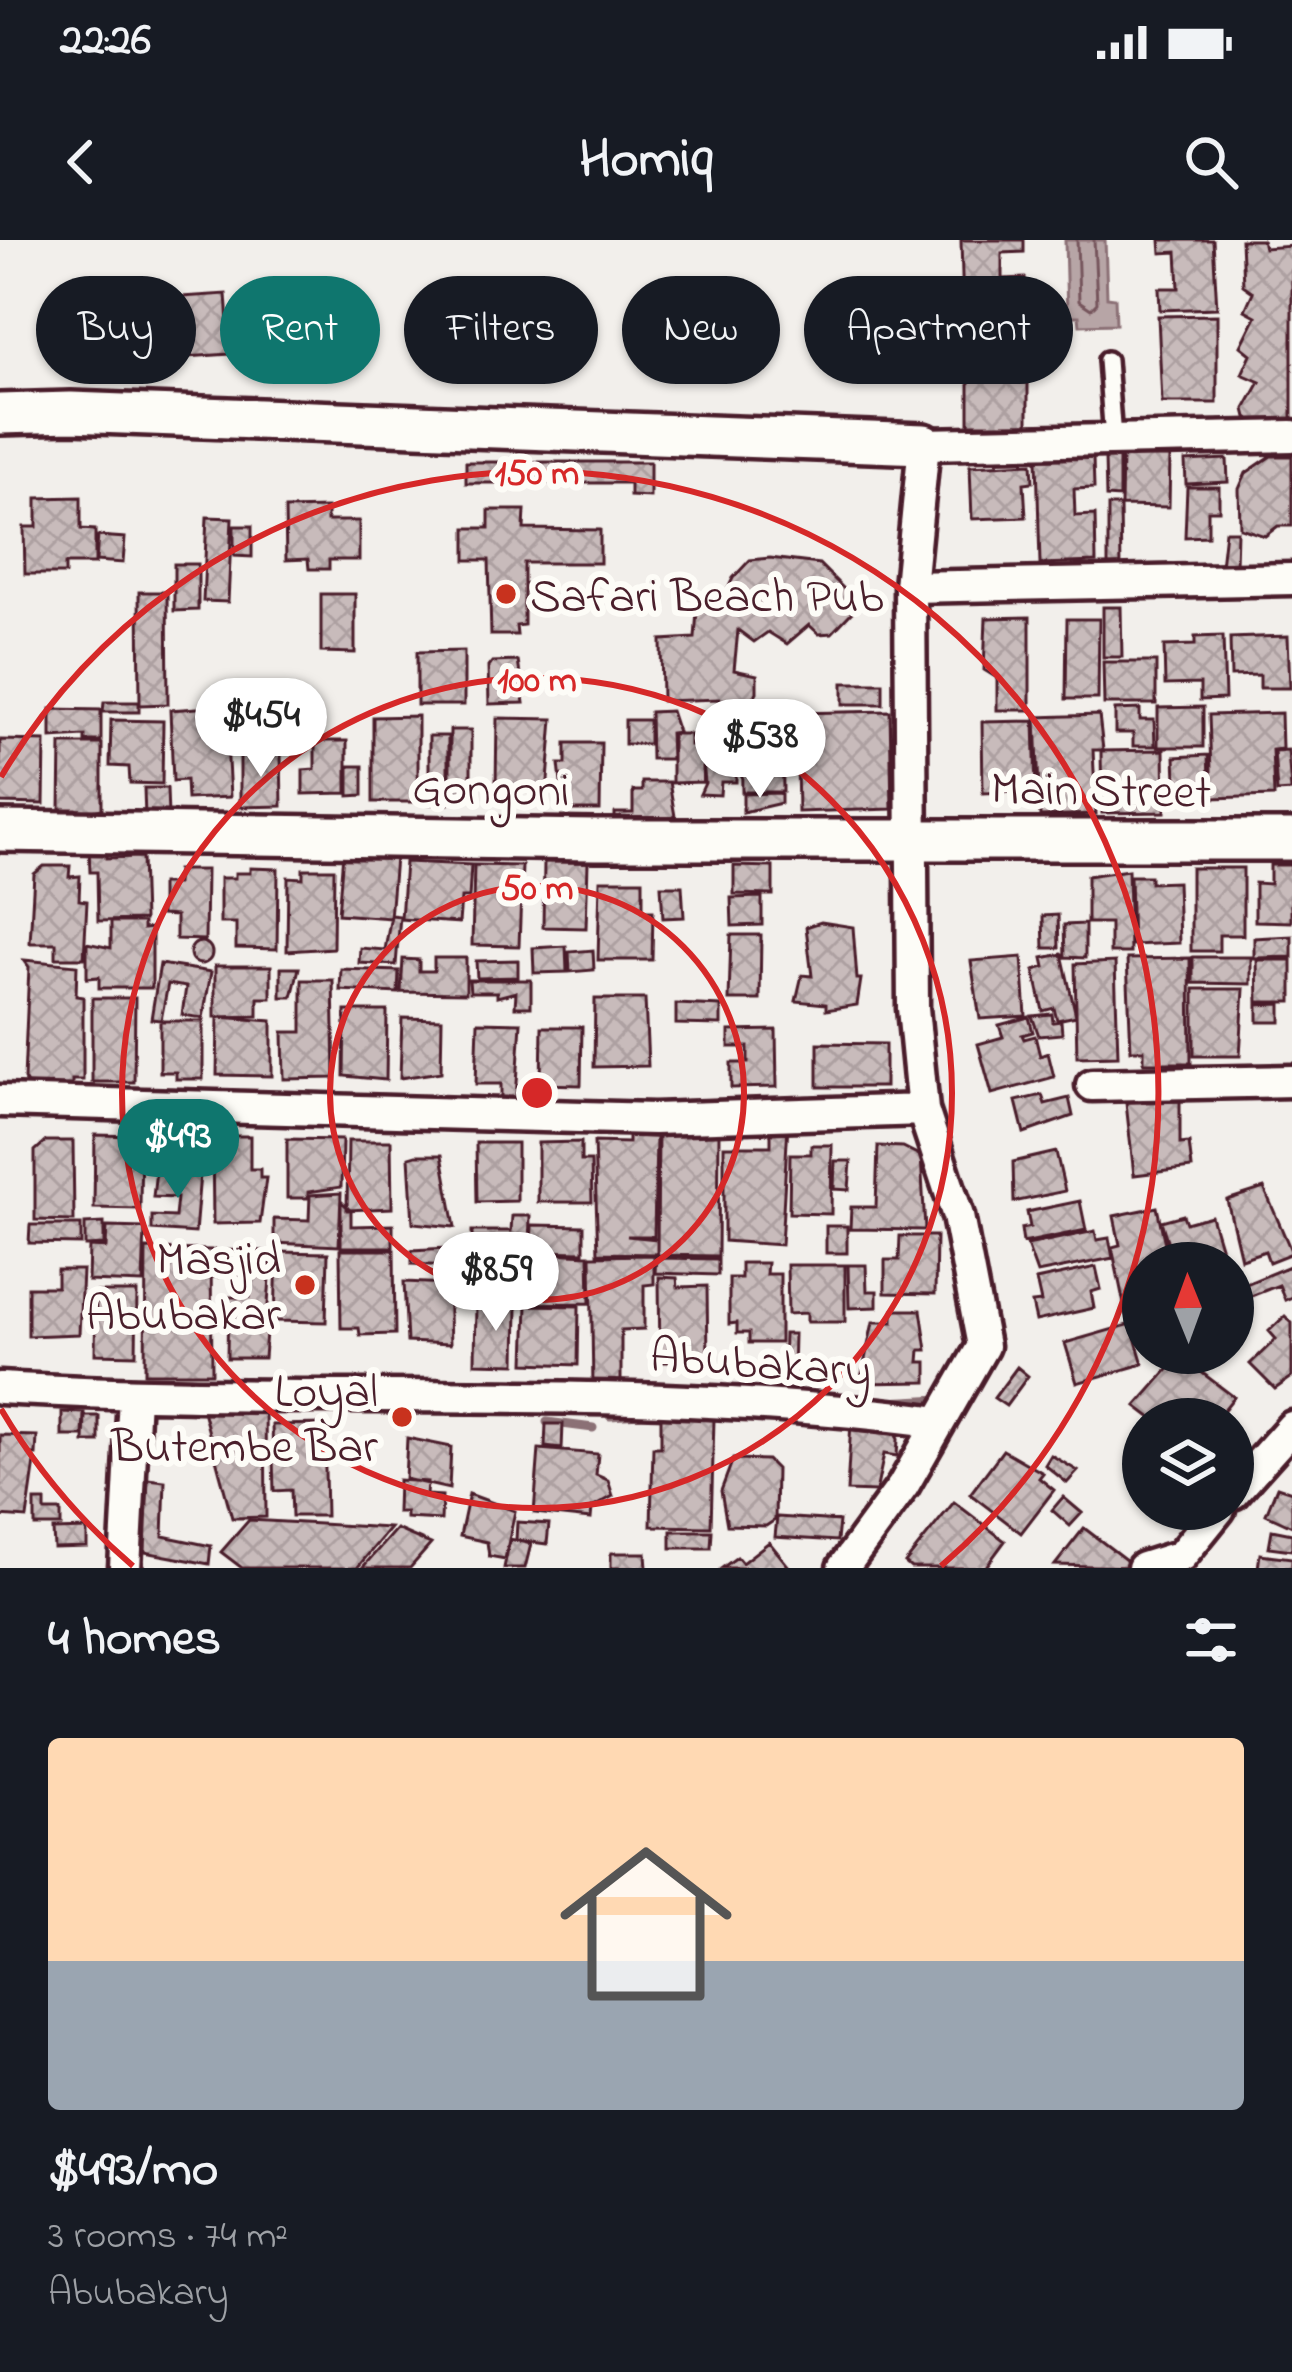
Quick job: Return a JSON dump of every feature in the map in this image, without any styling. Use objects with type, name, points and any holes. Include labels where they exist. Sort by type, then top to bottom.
[{"type":"street","points":[[0,414],[71,412],[924,444],[1292,436]]},
{"type":"street","points":[[843,1568],[903,1486],[983,1346],[958,1216],[923,1110],[913,1008],[908,836],[910,587],[924,444]]},
{"type":"street","points":[[910,587],[1292,579]]},
{"type":"street","name":"Gongoni","points":[[0,831],[595,840],[908,836]]},
{"type":"street","name":"Main Street","points":[[908,836],[1292,840]]},
{"type":"street","points":[[1093,1085],[1292,1081]]},
{"type":"street","points":[[0,1101],[654,1119],[923,1110]]},
{"type":"street","name":"Abubakary","points":[[0,1388],[134,1396],[702,1398],[939,1422]]},
{"type":"street","points":[[125,1568],[134,1396]]},
{"type":"street","points":[[1254,1470],[1292,1427]]},
{"type":"street","points":[[1144,1568],[1181,1556],[1202,1530]]},
{"type":"lane","points":[[1107,360],[1113,439]]},
{"type":"water","points":[[1065,240],[1105,240],[1107,297],[1115,298],[1116,324],[1080,325],[1079,316],[1073,316],[1073,276],[1066,276]]},
{"type":"building","points":[[961,240],[1024,240],[1024,252],[1002,253],[1002,276],[962,276]]},
{"type":"building","points":[[1160,240],[1213,240],[1217,308],[1160,310],[1159,288],[1179,288],[1177,252],[1161,253]]},
{"type":"building","points":[[1241,240],[1262,240],[1264,248],[1292,246],[1292,429],[1265,430],[1247,417],[1245,409],[1260,382],[1242,374],[1251,354],[1241,346],[1256,316],[1245,310],[1253,292],[1243,285]]},
{"type":"building","points":[[220,294],[220,355],[196,356],[196,296]]},
{"type":"building","points":[[1217,315],[1217,403],[1162,403],[1158,316]]},
{"type":"building","points":[[969,384],[1028,384],[1028,424],[969,424]]},
{"type":"building","points":[[1122,456],[1170,457],[1169,507],[1121,506]]},
{"type":"building","points":[[1271,456],[1292,456],[1292,526],[1278,526],[1265,536],[1240,528],[1239,489],[1246,473]]},
{"type":"building","points":[[1093,458],[1094,488],[1074,489],[1075,516],[1095,515],[1096,562],[1040,564],[1037,459]]},
{"type":"building","points":[[1105,458],[1119,458],[1119,498],[1106,497]]},
{"type":"building","points":[[1227,459],[1228,482],[1186,484],[1185,461]]},
{"type":"building","name":"Safari Beach Pub","points":[[466,462],[650,462],[650,497],[630,496],[630,483],[466,483]]},
{"type":"building","points":[[1032,463],[1033,482],[1024,483],[1026,517],[972,519],[970,466]]},
{"type":"building","points":[[1187,487],[1219,487],[1219,510],[1208,510],[1208,536],[1185,537]]},
{"type":"building","points":[[81,497],[81,529],[95,530],[95,564],[65,564],[65,574],[25,574],[24,527],[37,527],[37,498]]},
{"type":"building","points":[[1108,506],[1120,506],[1121,569],[1108,569]]},
{"type":"building","points":[[327,508],[327,521],[359,521],[359,560],[329,560],[329,569],[309,569],[308,559],[286,560],[285,509]]},
{"type":"building","name":"Safari Beach Pub","points":[[489,510],[525,510],[524,529],[600,530],[600,563],[524,563],[524,625],[516,626],[517,635],[491,635],[489,560],[466,560],[466,528],[489,528]]},
{"type":"building","points":[[207,517],[232,518],[228,602],[203,601]]},
{"type":"building","points":[[234,526],[252,526],[252,557],[234,556]]},
{"type":"building","points":[[1225,531],[1237,531],[1236,566],[1221,566]]},
{"type":"building","points":[[98,536],[125,538],[123,563],[96,561]]},
{"type":"building","points":[[750,560],[819,564],[853,598],[852,612],[832,633],[819,634],[809,625],[787,644],[768,632],[754,642],[738,630],[734,670],[757,675],[757,692],[748,707],[722,707],[720,699],[662,701],[661,640],[695,638],[697,611],[731,611],[723,599],[733,578]]},
{"type":"building","points":[[174,564],[198,564],[198,610],[174,611]]},
{"type":"building","points":[[139,592],[167,592],[168,704],[140,705]]},
{"type":"building","points":[[321,594],[355,594],[355,653],[321,652]]},
{"type":"building","points":[[1103,607],[1121,607],[1122,657],[1103,657]]},
{"type":"building","points":[[1030,617],[1030,710],[997,710],[997,678],[984,670],[986,618]]},
{"type":"building","points":[[1067,619],[1099,619],[1098,699],[1066,699]]},
{"type":"building","points":[[1223,636],[1225,699],[1200,700],[1200,684],[1165,685],[1164,646],[1195,645],[1195,637]]},
{"type":"building","points":[[1288,636],[1290,688],[1260,688],[1260,675],[1231,676],[1230,638]]},
{"type":"building","points":[[464,651],[464,705],[417,705],[417,652]]},
{"type":"building","points":[[518,661],[524,703],[489,704],[488,667],[492,662]]},
{"type":"building","points":[[1103,662],[1156,662],[1156,704],[1104,704]]},
{"type":"building","points":[[843,683],[883,683],[883,704],[843,704]]},
{"type":"building","points":[[104,702],[139,702],[139,712],[103,712]]},
{"type":"building","points":[[225,706],[230,797],[187,799],[186,780],[173,781],[170,710]]},
{"type":"building","points":[[1203,707],[1203,747],[1158,747],[1158,708]]},
{"type":"building","points":[[265,708],[292,708],[292,730],[265,730]]},
{"type":"building","points":[[51,709],[101,710],[101,741],[85,741],[85,736],[51,738]]},
{"type":"building","points":[[1140,709],[1140,720],[1154,720],[1155,746],[1133,746],[1133,733],[1115,733],[1115,710]]},
{"type":"building","points":[[671,711],[678,732],[670,733],[671,759],[651,759],[650,712]]},
{"type":"building","points":[[782,711],[783,792],[742,792],[741,712]]},
{"type":"building","points":[[890,711],[892,809],[798,812],[796,713]]},
{"type":"building","points":[[1281,713],[1282,749],[1272,750],[1274,796],[1212,798],[1209,715]]},
{"type":"building","points":[[1099,715],[1103,750],[1093,750],[1096,814],[1040,816],[1036,717]]},
{"type":"building","points":[[418,716],[418,802],[373,802],[373,717]]},
{"type":"building","points":[[497,718],[553,719],[547,793],[496,787]]},
{"type":"building","points":[[111,720],[163,721],[162,784],[130,783],[129,767],[110,766]]},
{"type":"building","points":[[625,720],[649,720],[649,744],[625,744]]},
{"type":"building","points":[[1034,721],[1036,791],[983,793],[982,722]]},
{"type":"building","points":[[450,730],[471,730],[471,796],[450,796]]},
{"type":"building","points":[[672,734],[690,734],[690,745],[703,745],[703,782],[672,783]]},
{"type":"building","points":[[728,734],[728,745],[736,745],[736,782],[721,782],[720,795],[700,794],[705,783],[701,738]]},
{"type":"building","points":[[429,736],[448,736],[448,804],[429,804]]},
{"type":"building","points":[[0,740],[45,741],[44,804],[0,803]]},
{"type":"building","points":[[315,741],[347,741],[347,793],[303,794],[303,770],[315,769]]},
{"type":"building","points":[[566,743],[601,743],[600,810],[564,810],[559,764],[566,764]]},
{"type":"building","points":[[61,744],[102,744],[102,809],[76,814],[76,809],[60,809]]},
{"type":"building","points":[[1164,750],[1165,812],[1102,813],[1101,751]]},
{"type":"building","points":[[1288,750],[1291,791],[1277,792],[1274,751]]},
{"type":"building","points":[[240,752],[281,753],[282,806],[240,807]]},
{"type":"building","points":[[1208,755],[1210,800],[1177,802],[1175,757]]},
{"type":"building","points":[[349,766],[363,766],[363,795],[349,796]]},
{"type":"building","points":[[642,782],[669,782],[676,822],[615,821],[615,813],[633,813],[633,791],[642,791]]},
{"type":"building","points":[[144,788],[167,788],[168,817],[145,818]]},
{"type":"building","points":[[781,793],[781,803],[743,812],[743,794]]},
{"type":"building","points":[[106,847],[106,858],[142,857],[144,920],[98,921],[97,872],[90,872],[89,848]]},
{"type":"building","points":[[343,853],[395,857],[390,918],[338,914]]},
{"type":"building","points":[[405,862],[471,865],[469,898],[461,898],[459,923],[401,919]]},
{"type":"building","points":[[544,862],[588,862],[586,928],[543,927]]},
{"type":"building","points":[[474,865],[522,866],[519,946],[472,945]]},
{"type":"building","points":[[1270,865],[1291,865],[1291,922],[1255,921],[1255,883],[1270,884]]},
{"type":"building","points":[[44,866],[70,866],[69,877],[80,876],[79,900],[87,901],[84,958],[56,958],[56,943],[30,943],[34,874]]},
{"type":"building","points":[[734,866],[773,867],[773,895],[734,894]]},
{"type":"building","points":[[250,868],[278,869],[277,949],[236,948],[236,923],[220,923],[220,878],[250,873]]},
{"type":"building","points":[[1191,868],[1243,868],[1243,935],[1219,935],[1219,951],[1191,951]]},
{"type":"building","points":[[303,869],[334,869],[333,948],[287,951],[288,877],[303,878]]},
{"type":"building","points":[[177,870],[206,870],[205,940],[176,939],[176,916],[161,915],[161,884],[176,884]]},
{"type":"building","points":[[1128,870],[1130,953],[1110,953],[1110,923],[1087,923],[1087,876]]},
{"type":"building","points":[[1130,876],[1150,876],[1150,883],[1177,882],[1179,943],[1132,945]]},
{"type":"building","points":[[600,880],[643,880],[643,911],[653,911],[652,960],[598,960]]},
{"type":"building","points":[[661,886],[682,886],[684,917],[663,918]]},
{"type":"building","points":[[762,897],[762,925],[732,926],[731,898]]},
{"type":"building","points":[[391,915],[400,916],[396,965],[359,963],[360,948],[385,950]]},
{"type":"building","points":[[1058,915],[1059,948],[1044,948],[1043,916]]},
{"type":"building","points":[[111,922],[143,922],[143,929],[152,928],[152,988],[99,988],[99,977],[87,978],[87,943],[111,948]]},
{"type":"building","points":[[821,922],[853,927],[857,979],[861,979],[857,1005],[826,1010],[826,1004],[796,1001],[802,975],[812,976],[806,927]]},
{"type":"building","points":[[1085,924],[1085,958],[1065,957],[1064,925]]},
{"type":"building","points":[[731,935],[761,935],[760,1000],[729,1000]]},
{"type":"building","points":[[1292,936],[1292,957],[1254,958],[1254,938]]},
{"type":"building","points":[[201,942],[212,953],[201,964],[190,953]]},
{"type":"building","points":[[566,946],[567,972],[534,973],[533,948]]},
{"type":"building","points":[[593,950],[594,970],[570,972],[569,952]]},
{"type":"building","points":[[1062,954],[1076,1016],[1057,1020],[1054,1008],[1043,1011],[1034,970],[1045,967],[1043,958]]},
{"type":"building","points":[[1022,957],[1026,1016],[980,1019],[971,961]]},
{"type":"building","points":[[1193,957],[1251,957],[1251,984],[1193,983]]},
{"type":"building","points":[[434,958],[466,958],[466,993],[401,992],[403,959],[419,960],[419,971],[434,971]]},
{"type":"building","points":[[1190,958],[1191,1063],[1144,1063],[1144,1050],[1131,1050],[1127,959]]},
{"type":"building","points":[[24,960],[77,965],[76,996],[83,997],[83,1080],[72,1080],[72,1087],[29,1088],[24,1079],[29,967]]},
{"type":"building","points":[[518,960],[518,977],[477,978],[476,961]]},
{"type":"building","points":[[1257,960],[1292,960],[1292,1002],[1258,1002]]},
{"type":"building","points":[[1115,962],[1118,1056],[1077,1057],[1075,964]]},
{"type":"building","points":[[160,964],[211,972],[203,1018],[182,1015],[186,987],[168,984],[161,1020],[151,1019]]},
{"type":"building","points":[[215,966],[271,966],[271,998],[258,998],[258,1016],[215,1017]]},
{"type":"building","points":[[281,968],[299,968],[292,997],[281,997]]},
{"type":"building","points":[[341,969],[399,971],[398,993],[340,990]]},
{"type":"building","points":[[302,980],[333,980],[335,1078],[284,1079],[283,1032],[302,1032]]},
{"type":"building","points":[[469,980],[531,980],[531,1007],[515,1007],[516,992],[497,997],[497,992],[470,992]]},
{"type":"building","points":[[1194,989],[1244,989],[1240,1056],[1194,1056]]},
{"type":"building","points":[[92,998],[135,998],[134,1082],[92,1082]]},
{"type":"building","points":[[595,999],[645,999],[648,1066],[594,1067]]},
{"type":"building","points":[[676,1004],[721,1006],[721,1025],[676,1024]]},
{"type":"building","points":[[1281,1004],[1281,1022],[1258,1022],[1258,1005]]},
{"type":"building","points":[[345,1011],[387,1011],[386,1080],[344,1076]]},
{"type":"building","points":[[1052,1014],[1053,1022],[1061,1021],[1062,1034],[1039,1036],[1032,1016]]},
{"type":"building","points":[[218,1017],[272,1021],[272,1076],[217,1075]]},
{"type":"building","points":[[1029,1017],[1033,1032],[1022,1035],[1024,1039],[1035,1036],[1040,1056],[1048,1053],[1054,1077],[992,1094],[978,1044],[1003,1037],[999,1025]]},
{"type":"building","points":[[402,1018],[442,1019],[441,1072],[400,1078]]},
{"type":"building","points":[[160,1021],[203,1021],[203,1079],[176,1079],[176,1072],[160,1072]]},
{"type":"building","points":[[478,1022],[521,1023],[516,1098],[501,1098],[501,1084],[476,1084]]},
{"type":"building","points":[[542,1027],[582,1027],[581,1085],[541,1084]]},
{"type":"building","points":[[776,1030],[777,1087],[731,1088],[731,1063],[748,1063],[748,1047],[729,1047],[729,1031]]},
{"type":"building","points":[[818,1043],[885,1044],[885,1087],[818,1087]]},
{"type":"building","points":[[1180,1087],[1180,1144],[1189,1143],[1192,1168],[1134,1175],[1125,1094]]},
{"type":"building","points":[[1042,1095],[1045,1104],[1069,1098],[1073,1116],[1024,1133],[1016,1101]]},
{"type":"building","points":[[771,1124],[788,1124],[781,1245],[724,1241],[724,1146],[771,1146]]},
{"type":"building","points":[[658,1132],[719,1133],[718,1256],[657,1255]]},
{"type":"building","points":[[95,1135],[141,1136],[140,1209],[94,1208]]},
{"type":"building","points":[[212,1136],[250,1136],[250,1169],[260,1169],[260,1178],[266,1178],[260,1223],[213,1224]]},
{"type":"building","points":[[628,1136],[656,1137],[654,1236],[627,1236],[657,1239],[657,1254],[598,1253],[594,1142],[628,1143]]},
{"type":"building","points":[[287,1139],[342,1140],[341,1187],[308,1192],[308,1198],[287,1198]]},
{"type":"building","points":[[46,1141],[73,1141],[74,1221],[35,1220],[35,1151]]},
{"type":"building","points":[[348,1141],[391,1141],[392,1208],[347,1210]]},
{"type":"building","points":[[581,1142],[581,1161],[591,1161],[592,1202],[538,1202],[538,1143]]},
{"type":"building","points":[[476,1143],[517,1143],[517,1201],[477,1202]]},
{"type":"building","points":[[811,1145],[832,1145],[831,1214],[789,1213],[790,1154],[811,1154]]},
{"type":"building","points":[[878,1146],[903,1147],[921,1156],[925,1230],[850,1229],[851,1207],[876,1207]]},
{"type":"building","points":[[187,1147],[209,1147],[208,1169],[186,1169]]},
{"type":"building","points":[[1056,1152],[1065,1191],[1014,1202],[1013,1162]]},
{"type":"building","points":[[442,1155],[455,1227],[413,1223],[409,1157]]},
{"type":"building","points":[[835,1161],[851,1161],[849,1190],[834,1189]]},
{"type":"building","points":[[156,1170],[200,1174],[195,1233],[152,1230],[152,1216],[175,1217],[177,1198],[153,1197]]},
{"type":"building","points":[[1264,1188],[1292,1253],[1269,1262],[1265,1251],[1254,1255],[1254,1242],[1237,1242],[1227,1200]]},
{"type":"building","points":[[341,1193],[339,1246],[274,1243],[274,1219],[309,1220],[310,1195]]},
{"type":"building","points":[[341,1201],[351,1211],[351,1226],[393,1225],[393,1247],[341,1247]]},
{"type":"building","points":[[1080,1201],[1086,1230],[1023,1243],[1021,1229],[1030,1227],[1027,1212]]},
{"type":"building","points":[[1157,1207],[1164,1242],[1122,1242],[1122,1295],[1112,1247],[1120,1245],[1114,1216]]},
{"type":"building","points":[[1183,1215],[1186,1223],[1211,1216],[1219,1242],[1168,1242],[1161,1221]]},
{"type":"building","points":[[512,1216],[530,1216],[529,1249],[472,1249],[472,1231],[511,1231]]},
{"type":"building","points":[[104,1223],[104,1245],[85,1246],[85,1224]]},
{"type":"building","points":[[30,1225],[81,1225],[81,1244],[29,1243]]},
{"type":"building","points":[[532,1225],[584,1226],[584,1252],[531,1251]]},
{"type":"building","points":[[826,1226],[847,1226],[847,1253],[826,1253]]},
{"type":"building","points":[[107,1227],[145,1228],[143,1283],[88,1281],[89,1247],[106,1248]]},
{"type":"building","points":[[1095,1231],[1097,1240],[1109,1238],[1113,1258],[1037,1273],[1027,1245]]},
{"type":"building","points":[[900,1236],[936,1236],[935,1294],[885,1293],[885,1260],[899,1260]]},
{"type":"building","points":[[465,1247],[465,1267],[412,1264],[412,1250]]},
{"type":"building","points":[[146,1249],[211,1250],[212,1373],[145,1373]]},
{"type":"building","points":[[215,1250],[272,1251],[264,1358],[227,1358],[228,1297],[250,1297],[250,1277],[214,1277]]},
{"type":"building","points":[[340,1250],[394,1250],[395,1334],[360,1335],[359,1328],[341,1328]]},
{"type":"building","points":[[509,1251],[589,1255],[590,1303],[514,1304],[514,1274],[472,1275],[472,1257],[509,1257]]},
{"type":"building","points":[[277,1252],[328,1253],[326,1322],[275,1321]]},
{"type":"building","points":[[654,1255],[654,1284],[644,1285],[644,1329],[621,1330],[621,1387],[593,1387],[591,1256]]},
{"type":"building","points":[[656,1258],[718,1259],[718,1275],[655,1273]]},
{"type":"building","points":[[741,1263],[767,1263],[766,1274],[780,1274],[780,1343],[749,1343],[749,1333],[737,1333],[737,1323],[729,1324],[729,1278],[741,1278]]},
{"type":"building","points":[[787,1265],[845,1265],[845,1322],[807,1322],[807,1313],[788,1314]]},
{"type":"building","points":[[848,1265],[866,1265],[867,1291],[877,1291],[877,1307],[849,1308]]},
{"type":"building","points":[[1292,1265],[1292,1297],[1285,1300],[1279,1285],[1254,1295],[1254,1281]]},
{"type":"building","points":[[1096,1267],[1101,1289],[1091,1292],[1094,1308],[1036,1321],[1032,1303],[1041,1302],[1036,1280]]},
{"type":"building","points":[[57,1270],[82,1270],[79,1334],[28,1336],[28,1287],[57,1287]]},
{"type":"building","points":[[467,1275],[481,1275],[480,1302],[467,1302]]},
{"type":"building","points":[[659,1277],[677,1278],[678,1287],[707,1286],[708,1362],[660,1362]]},
{"type":"building","points":[[404,1282],[448,1284],[450,1344],[407,1342]]},
{"type":"building","points":[[96,1292],[137,1292],[136,1355],[95,1354]]},
{"type":"building","points":[[476,1304],[517,1305],[516,1364],[475,1363]]},
{"type":"building","points":[[527,1305],[579,1306],[578,1365],[525,1363]]},
{"type":"building","points":[[893,1310],[921,1310],[927,1350],[920,1350],[919,1362],[927,1362],[927,1382],[860,1383],[873,1322],[893,1322]]},
{"type":"building","points":[[1285,1316],[1292,1323],[1292,1377],[1275,1389],[1254,1368],[1254,1360],[1276,1339],[1269,1331]]},
{"type":"building","points":[[1122,1327],[1122,1370],[1077,1383],[1065,1343]]},
{"type":"building","points":[[784,1334],[794,1334],[793,1372],[783,1372]]},
{"type":"building","points":[[1017,1367],[1028,1376],[1006,1406],[994,1398]]},
{"type":"building","points":[[1164,1374],[1204,1374],[1234,1397],[1233,1398],[1143,1398]]},
{"type":"building","points":[[265,1407],[266,1517],[232,1518],[203,1411]]},
{"type":"building","points":[[62,1412],[84,1413],[83,1436],[62,1436]]},
{"type":"building","points":[[85,1416],[99,1416],[99,1442],[84,1442]]},
{"type":"building","points":[[661,1417],[714,1419],[711,1527],[651,1526],[653,1447],[661,1447]]},
{"type":"building","points":[[851,1422],[889,1424],[898,1439],[897,1456],[884,1454],[876,1492],[847,1491]]},
{"type":"building","points":[[324,1424],[326,1516],[292,1516],[291,1490],[274,1491],[272,1425]]},
{"type":"building","points":[[546,1424],[563,1424],[562,1449],[545,1447]]},
{"type":"building","points":[[0,1435],[37,1436],[36,1455],[30,1455],[35,1462],[27,1518],[0,1516]]},
{"type":"building","points":[[407,1438],[451,1447],[449,1489],[405,1479]]},
{"type":"building","points":[[539,1449],[598,1454],[596,1475],[608,1480],[613,1496],[592,1508],[591,1519],[534,1513]]},
{"type":"building","points":[[1003,1450],[1043,1473],[1039,1478],[1054,1490],[1021,1533],[970,1494]]},
{"type":"building","points":[[1051,1455],[1078,1471],[1067,1483],[1045,1465]]},
{"type":"building","points":[[733,1459],[767,1460],[776,1469],[775,1520],[766,1526],[727,1525],[721,1491]]},
{"type":"building","points":[[148,1479],[165,1481],[163,1536],[211,1546],[209,1564],[145,1552]]},
{"type":"building","points":[[398,1480],[427,1482],[426,1495],[442,1496],[441,1520],[406,1518],[406,1512],[397,1512]]},
{"type":"building","points":[[1277,1487],[1292,1492],[1292,1526],[1266,1514]]},
{"type":"building","points":[[469,1494],[515,1511],[505,1559],[489,1556],[487,1542],[460,1536]]},
{"type":"building","points":[[1063,1497],[1082,1513],[1070,1526],[1052,1510]]},
{"type":"building","points":[[35,1501],[45,1501],[45,1511],[61,1511],[61,1526],[35,1526]]},
{"type":"building","points":[[954,1502],[1005,1541],[985,1568],[911,1568],[905,1563]]},
{"type":"building","points":[[777,1517],[839,1521],[837,1541],[775,1537]]},
{"type":"building","points":[[249,1520],[390,1528],[357,1568],[242,1568],[221,1552]]},
{"type":"building","points":[[517,1522],[549,1524],[547,1544],[516,1540]]},
{"type":"building","points":[[1084,1528],[1135,1567],[1055,1565]]},
{"type":"building","points":[[87,1529],[87,1547],[54,1548],[53,1530]]},
{"type":"building","points":[[396,1529],[431,1544],[410,1568],[362,1568]]},
{"type":"building","points":[[1272,1530],[1292,1534],[1292,1550],[1269,1547]]},
{"type":"building","points":[[671,1531],[712,1531],[711,1548],[671,1548]]},
{"type":"building","points":[[510,1539],[531,1544],[525,1568],[504,1568]]},
{"type":"building","points":[[769,1542],[790,1568],[722,1568],[737,1557],[742,1563]]},
{"type":"building","points":[[611,1553],[646,1553],[647,1568],[611,1568]]},
{"type":"building","points":[[1260,1554],[1292,1558],[1292,1568],[1258,1568]]},
{"type":"waterway","points":[[887,1402],[941,1399]]},
{"type":"waterway","points":[[610,1416],[640,1414]]},
{"type":"waterway","points":[[547,1422],[593,1428]]},
{"type":"place","name":"Safari Beach Pub","points":[[506,594]]},
{"type":"place","name":"Masjid Abubakar","points":[[305,1285]]},
{"type":"place","name":"Loyal Butembe Bar","points":[[402,1417]]}]
